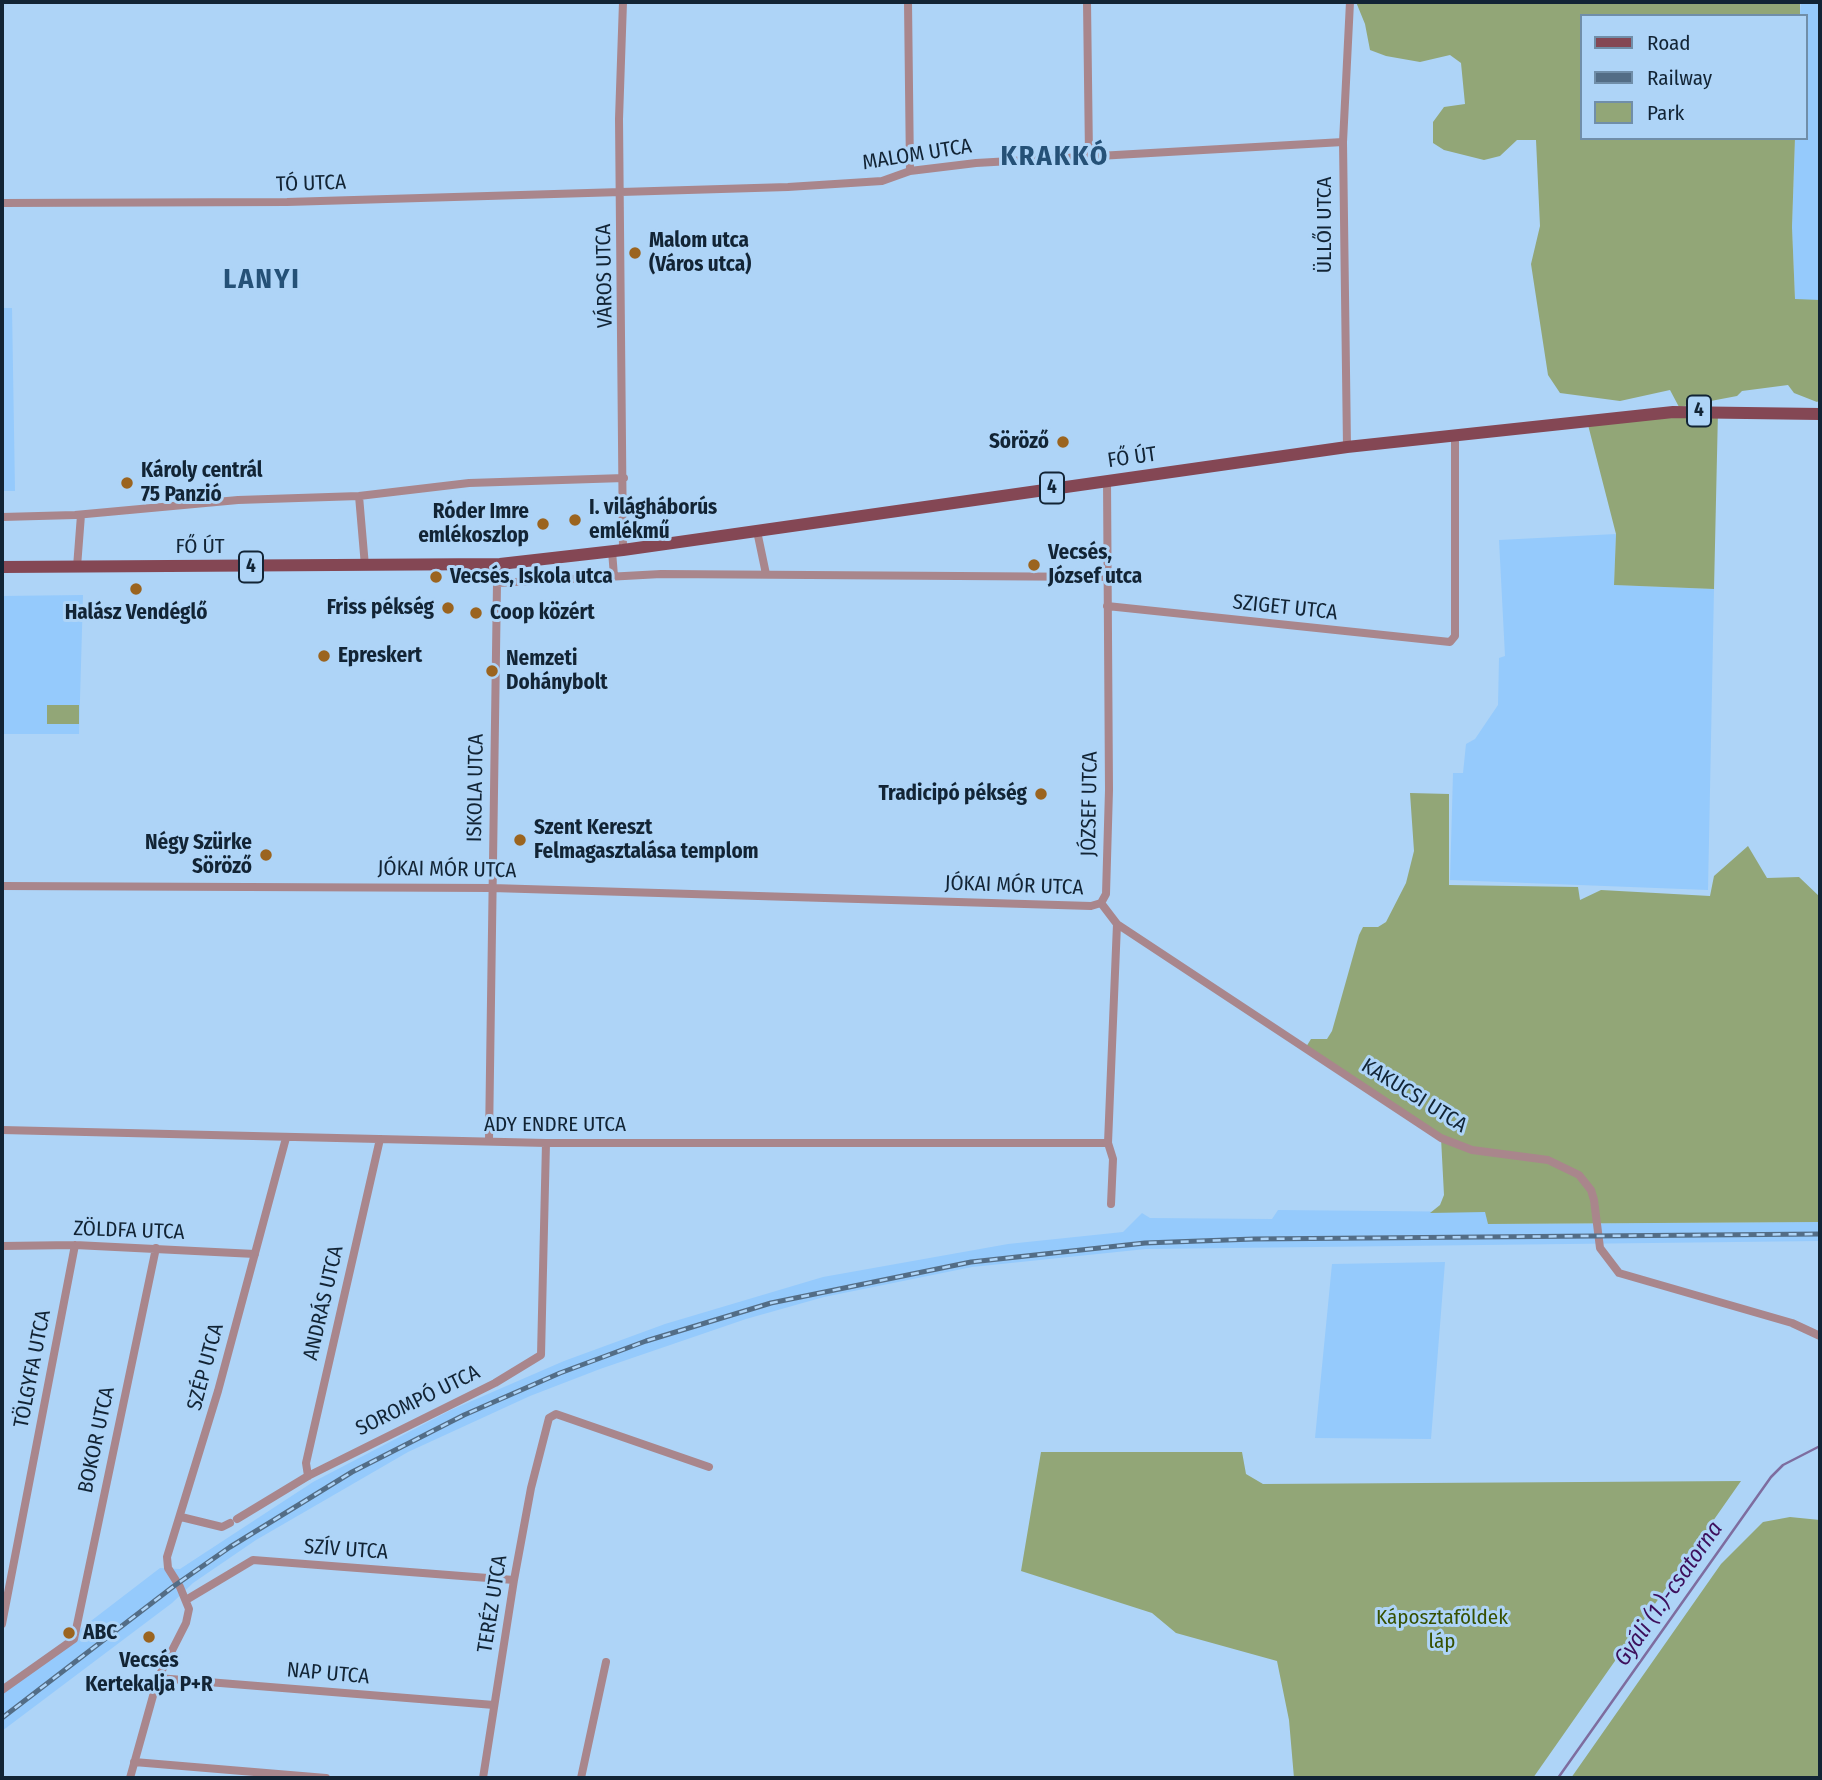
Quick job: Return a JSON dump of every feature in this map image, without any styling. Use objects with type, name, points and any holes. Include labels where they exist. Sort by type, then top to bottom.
[{"type":"main road","name":"FŐ ÚT","points":[[2,568],[500,564],[618,551],[1347,447],[1674,412],[1820,414]]},
{"type":"street","name":"VÁROS UTCA","points":[[618,551],[625,478],[619,119],[623,2]]},
{"type":"street","points":[[908,2],[910,171]]},
{"type":"street","points":[[1087,2],[1089,156]]},
{"type":"street","name":"ÜLLŐI UTCA","points":[[1347,447],[1343,142],[1350,2]]},
{"type":"street","name":"MALOM UTCA","points":[[622,194],[869,181],[910,171],[976,163],[1343,142]]},
{"type":"street","name":"TÓ UTCA","points":[[2,203],[287,202],[622,194]]},
{"type":"street","name":"SZIGET UTCA","points":[[1107,606],[1450,642],[1455,636],[1455,435]]},
{"type":"street","name":"FŐ ÚT","points":[[2,517],[81,515],[238,500],[359,496],[469,483],[625,478]]},
{"type":"street","name":"JÓZSEF UTCA","points":[[1101,903],[1106,894],[1110,790],[1107,481]]},
{"type":"street","points":[[359,496],[365,566]]},
{"type":"street","points":[[78,567],[81,515]]},
{"type":"street","points":[[757,531],[766,574]]},
{"type":"street","points":[[614,576],[618,551]]},
{"type":"street","name":"ISKOLA UTCA","points":[[489,1139],[497,583],[500,564]]},
{"type":"street","points":[[497,583],[593,580],[614,576],[766,574],[1107,577]]},
{"type":"street","name":"JÓKAI MÓR UTCA","points":[[2,886],[492,888],[1077,905],[1101,903]]},
{"type":"street","points":[[1101,903],[1117,925],[1108,1143],[1113,1159],[1111,1205]]},
{"type":"street","name":"KAKUCSI UTCA","points":[[1117,925],[1441,1138],[1472,1150],[1548,1160],[1579,1175],[1591,1190],[1594,1200],[1600,1248],[1619,1273],[1792,1323],[1820,1336]]},
{"type":"street","name":"ADY ENDRE UTCA","points":[[2,1130],[286,1138],[489,1139],[546,1143],[1108,1143]]},
{"type":"street","name":"SZÉP UTCA","points":[[186,1600],[168,1568],[167,1557],[181,1517],[286,1138]]},
{"type":"street","name":"ANDRÁS UTCA","points":[[308,1476],[306,1462],[380,1139]]},
{"type":"street","name":"SOROMPÓ UTCA","points":[[181,1517],[222,1527],[308,1476],[495,1383],[541,1355],[546,1143]]},
{"type":"street","name":"ZÖLDFA UTCA","points":[[2,1246],[75,1245],[255,1255]]},
{"type":"street","name":"TÖLGYFA UTCA","points":[[2,1623],[75,1245]]},
{"type":"street","name":"BOKOR UTCA","points":[[2,1690],[74,1639],[156,1248]]},
{"type":"street","name":"TERÉZ UTCA","points":[[483,1778],[513,1580],[549,1418],[556,1414],[709,1467]]},
{"type":"street","name":"SZÍV UTCA","points":[[186,1600],[253,1560],[513,1580]]},
{"type":"street","points":[[130,1778],[158,1678],[187,1623],[186,1600]]},
{"type":"street","points":[[581,1778],[606,1662]]},
{"type":"street","name":"NAP UTCA","points":[[158,1678],[494,1705]]},
{"type":"street","points":[[134,1762],[326,1778]]},
{"type":"shaded area","points":[[1801,2],[1820,2],[1820,300],[1795,300],[1792,227],[1795,140],[1808,140],[1808,14],[1800,14]]},
{"type":"shaded area","points":[[2,308],[12,308],[15,491],[2,491]]},
{"type":"shaded area","points":[[1616,534],[1614,585],[1714,589],[1708,890],[1450,880],[1453,773],[1463,773],[1466,744],[1475,739],[1498,705],[1499,658],[1505,656],[1499,540]]},
{"type":"shaded area","points":[[83,595],[79,734],[2,734],[2,596]]},
{"type":"shaded area","points":[[1278,1210],[1485,1212],[1489,1224],[1820,1222],[1820,1241],[1146,1249],[972,1267],[824,1297],[746,1319],[600,1369],[530,1396],[408,1452],[256,1540],[193,1583],[172,1603],[2,1731],[2,1685],[57,1647],[160,1568],[180,1569],[313,1482],[451,1410],[564,1361],[665,1324],[823,1277],[1008,1244],[1123,1232],[1142,1213],[1150,1218],[1272,1219]]},
{"type":"shaded area","points":[[1445,1262],[1431,1439],[1315,1438],[1332,1264]]},
{"type":"green space","points":[[1356,2],[1800,2],[1800,14],[1580,14],[1580,140],[1795,140],[1792,227],[1795,299],[1820,300],[1820,400],[1817,402],[1794,393],[1788,385],[1742,391],[1737,396],[1679,407],[1670,390],[1620,401],[1560,393],[1548,375],[1531,264],[1540,226],[1536,140],[1517,140],[1500,156],[1484,160],[1444,150],[1433,143],[1433,122],[1444,107],[1465,104],[1461,63],[1450,55],[1420,62],[1386,56],[1370,50],[1365,24]]},
{"type":"green space","points":[[1718,411],[1714,589],[1614,585],[1616,534],[1587,421]]},
{"type":"green space","points":[[47,705],[79,705],[79,724],[47,724]]},
{"type":"green space","points":[[1410,793],[1449,794],[1449,885],[1578,887],[1580,900],[1601,890],[1710,896],[1714,876],[1748,846],[1767,878],[1799,877],[1820,897],[1820,1222],[1488,1224],[1485,1212],[1430,1213],[1440,1205],[1444,1195],[1441,1138],[1306,1047],[1311,1039],[1327,1039],[1332,1031],[1363,927],[1378,927],[1386,922],[1406,883],[1414,851]]},
{"type":"green space","name":"Káposztaföldek láp","points":[[1041,1452],[1242,1452],[1246,1474],[1263,1484],[1741,1481],[1533,1778],[1294,1778],[1289,1720],[1277,1661],[1176,1633],[1152,1613],[1021,1571]]},
{"type":"green space","points":[[1790,1517],[1820,1520],[1820,1778],[1571,1778],[1721,1564],[1763,1522]]},
{"type":"waterway","name":"Gyáli (1.)-csatorna","points":[[1558,1778],[1771,1477],[1783,1465],[1820,1446]]},
{"type":"railway","points":[[2,1718],[174,1586],[230,1547],[352,1472],[464,1415],[560,1373],[646,1341],[771,1303],[971,1262],[1145,1243],[1254,1239],[1820,1234]]},
{"type":"place","name":"Malom utca (Város utca)","points":[[635,253]]},
{"type":"place","name":"Söröző","points":[[1063,442]]},
{"type":"place","name":"Károly centrál 75 Panzió","points":[[127,483]]},
{"type":"place","name":"I. világháborús emlékmű","points":[[575,520]]},
{"type":"place","name":"Róder Imre emlékoszlop","points":[[543,524]]},
{"type":"place","name":"Vecsés, József utca","points":[[1034,565]]},
{"type":"place","name":"Vecsés, Iskola utca","points":[[436,577]]},
{"type":"place","name":"Halász Vendéglő","points":[[136,589]]},
{"type":"place","name":"Friss pékség","points":[[448,608]]},
{"type":"place","name":"Coop közért","points":[[476,613]]},
{"type":"place","name":"Epreskert","points":[[324,656]]},
{"type":"place","name":"Nemzeti Dohánybolt","points":[[492,671]]},
{"type":"place","name":"Tradicipó pékség","points":[[1041,794]]},
{"type":"place","name":"Szent Kereszt Felmagasztalása templom","points":[[520,840]]},
{"type":"place","name":"Négy Szürke Söröző","points":[[266,855]]},
{"type":"place","name":"ABC","points":[[69,1633]]},
{"type":"place","name":"Vecsés Kertekalja P+R","points":[[149,1637]]},
{"type":"district","name":"KRAKKÓ","points":[[1055,157]]},
{"type":"district","name":"LANYI","points":[[262,280]]}]
